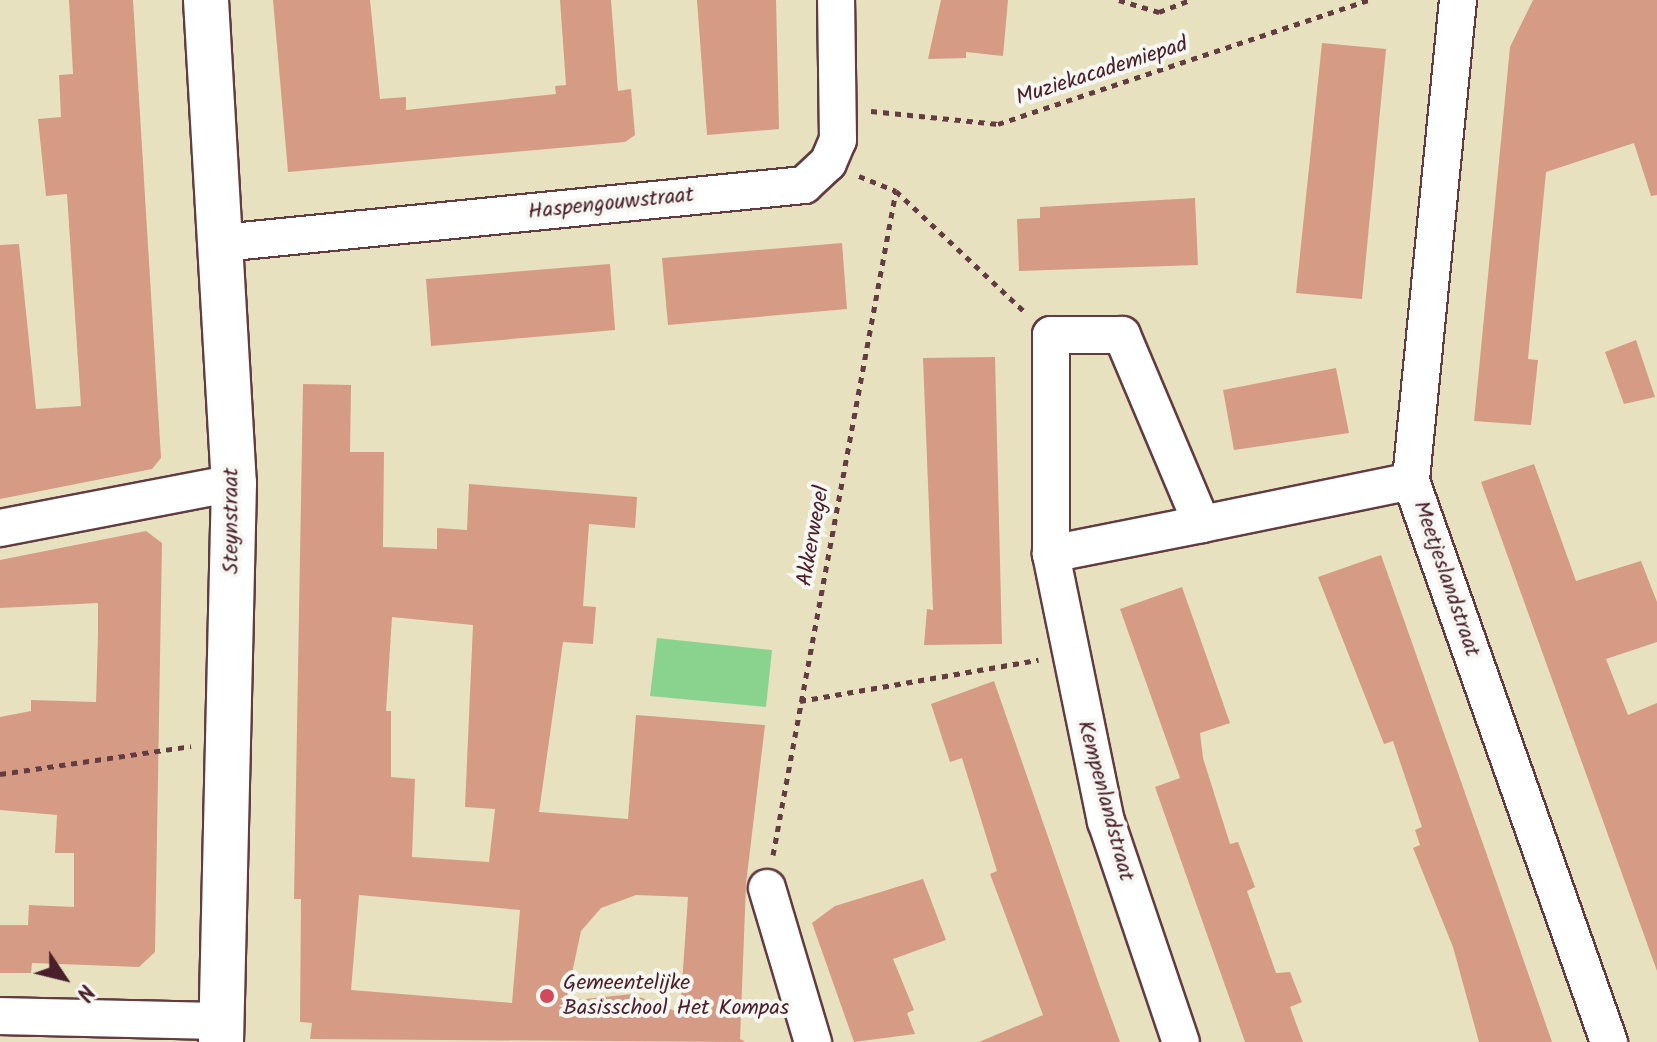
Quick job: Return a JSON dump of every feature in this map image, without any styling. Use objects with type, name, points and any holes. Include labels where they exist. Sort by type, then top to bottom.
[{"type":"street","name":"Steynstraat","points":[[206,0],[234,483],[221,1031]]},
{"type":"street","name":"Haspengouwstraat","points":[[222,243],[804,185],[828,163],[838,108],[836,0]]},
{"type":"street","name":"Meetjeslandstraat","points":[[1458,0],[1411,481],[1609,1042]]},
{"type":"street","points":[[1051,335],[1122,335],[1202,524]]},
{"type":"street","name":"Kempenlandstraat","points":[[1051,335],[1051,554],[1106,821],[1181,1042]]},
{"type":"street","points":[[1051,554],[1411,481]]},
{"type":"street","points":[[0,528],[234,483]]},
{"type":"street","points":[[767,888],[813,1042]]},
{"type":"street","points":[[0,1016],[221,1031]]},
{"type":"path","points":[[1119,0],[1159,12],[1190,0]]},
{"type":"path","name":"Muziekacademiepad","points":[[838,108],[998,124],[1369,0]]},
{"type":"path","name":"Akkerwegel","points":[[767,888],[896,191],[1051,335]]},
{"type":"path","points":[[800,701],[1071,654]]},
{"type":"path","points":[[0,774],[92,755],[228,742]]},
{"type":"green space","points":[[657,638],[772,650],[766,707],[650,696]]},
{"type":"building","points":[[69,0],[133,0],[161,458],[152,469],[0,499],[0,245],[19,244],[36,409],[81,406],[67,194],[46,196],[38,119],[61,117],[59,75],[73,74]]},
{"type":"building","points":[[273,0],[370,0],[380,99],[406,97],[406,110],[556,94],[555,86],[566,85],[560,0],[611,0],[618,91],[631,89],[635,135],[625,142],[288,172]]},
{"type":"building","points":[[697,0],[776,0],[779,129],[707,135]]},
{"type":"building","points":[[941,0],[1008,0],[1003,56],[966,52],[966,58],[928,59]]},
{"type":"building","points":[[1533,0],[1657,0],[1657,195],[1651,196],[1634,143],[1546,172],[1528,359],[1538,360],[1531,425],[1474,421],[1510,47]]},
{"type":"building","points":[[1322,43],[1386,49],[1362,299],[1296,293]]},
{"type":"building","points":[[1195,198],[1198,265],[1019,271],[1017,219],[1040,218],[1040,207]]},
{"type":"building","points":[[842,243],[847,309],[668,325],[662,258]]},
{"type":"building","points":[[610,264],[615,330],[431,346],[426,279]]},
{"type":"building","points":[[1636,340],[1655,397],[1624,404],[1605,352]]},
{"type":"building","points":[[995,357],[1002,644],[924,645],[927,609],[933,610],[923,358]]},
{"type":"building","points":[[1336,368],[1349,433],[1234,450],[1223,390]]},
{"type":"building","points":[[303,384],[351,385],[350,452],[384,452],[383,547],[437,549],[437,528],[467,530],[469,484],[637,497],[635,528],[589,524],[583,606],[596,607],[593,644],[563,642],[539,812],[628,819],[636,715],[765,725],[746,884],[740,1039],[746,1042],[310,1039],[312,1023],[300,1022],[301,899],[294,899]],"holes":[[[392,617],[473,625],[465,807],[495,809],[489,862],[412,857],[415,779],[391,777],[391,711],[386,711]],[[359,895],[520,910],[512,1003],[351,990]],[[636,895],[688,897],[680,1013],[632,994],[566,1001],[581,931],[601,908]]]},
{"type":"building","points":[[1534,464],[1576,581],[1641,561],[1657,602],[1657,642],[1606,659],[1628,715],[1657,703],[1657,971],[1481,482]]},
{"type":"building","points":[[146,531],[162,543],[155,952],[139,967],[32,963],[31,973],[0,973],[0,925],[28,925],[29,905],[74,907],[74,853],[55,853],[57,815],[0,810],[0,717],[31,711],[31,700],[96,702],[98,603],[0,608],[0,560]]},
{"type":"building","points":[[1381,555],[1552,1042],[1479,1042],[1453,947],[1413,848],[1420,845],[1415,830],[1422,827],[1393,741],[1384,744],[1318,577]]},
{"type":"building","points":[[1182,587],[1230,723],[1200,733],[1203,758],[1230,844],[1238,842],[1255,887],[1247,891],[1276,973],[1290,972],[1302,1002],[1290,1007],[1303,1042],[1245,1042],[1155,787],[1180,778],[1120,609]]},
{"type":"building","points":[[994,681],[1120,1042],[979,1042],[1043,1015],[990,874],[997,871],[962,758],[950,762],[931,704]]},
{"type":"building","points":[[923,879],[946,940],[893,959],[914,1010],[907,1013],[915,1034],[854,1042],[812,923],[835,906]]},
{"type":"place","name":"Gemeentelijke Basisschool Het Kompas","points":[[547,996]]}]
